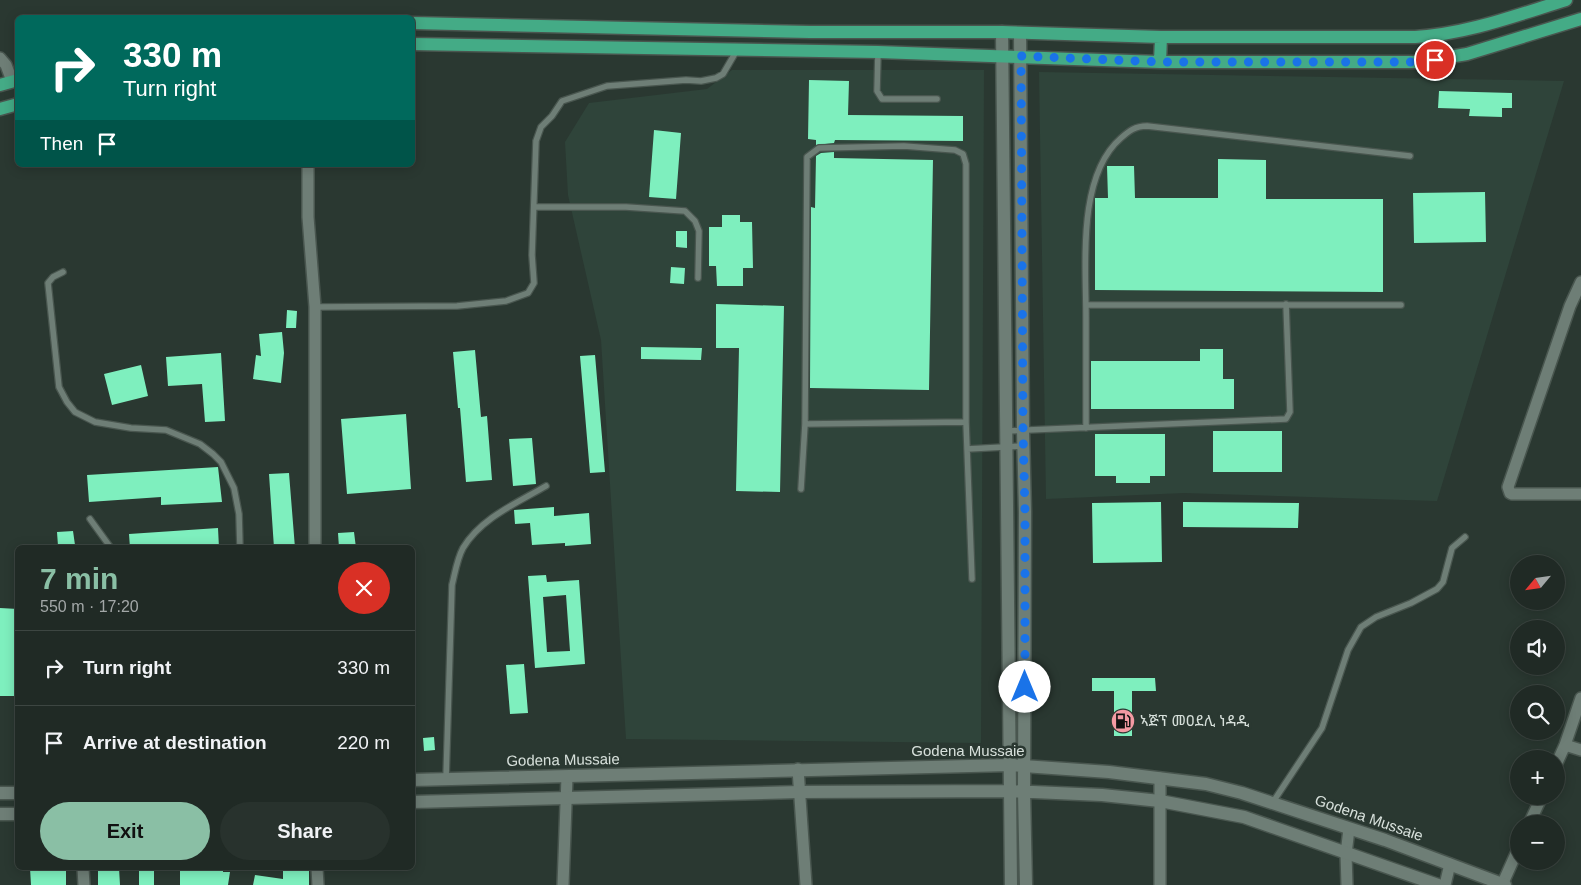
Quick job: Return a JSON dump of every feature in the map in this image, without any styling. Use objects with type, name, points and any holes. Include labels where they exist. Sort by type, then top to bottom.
[{"type":"main road","points":[[415,23],[810,32],[1002,32],[1161,37],[1432,36],[1465,30],[1566,0]]},
{"type":"main road","points":[[415,44],[878,52],[1160,62],[1419,62],[1467,54],[1581,19]]},
{"type":"main road","points":[[478,45],[480,24]]},
{"type":"main road","points":[[809,51],[810,32]]},
{"type":"main road","points":[[1160,62],[1161,37]]},
{"type":"main road","points":[[0,109],[15,105]]},
{"type":"street","points":[[1002,32],[1011,885]]},
{"type":"street","points":[[1020,33],[1025,512],[1024,792],[1026,885]]},
{"type":"street","points":[[0,58],[6,65],[10,82]]},
{"type":"street","points":[[308,167],[308,217],[315,307],[315,545]]},
{"type":"street","points":[[1581,282],[1570,306],[1508,487],[1512,494],[1581,494]]},
{"type":"street","points":[[1563,750],[1581,698]]},
{"type":"street","points":[[1565,745],[1581,750]]},
{"type":"street","name":"Godena Mussaie","points":[[415,780],[1010,765],[1109,772],[1206,784],[1273,802],[1450,864],[1503,885]]},
{"type":"street","points":[[798,769],[806,885]]},
{"type":"street","points":[[563,885],[567,777]]},
{"type":"street","points":[[1160,778],[1160,885]]},
{"type":"street","points":[[415,802],[799,792],[1009,791],[1102,795],[1160,801],[1244,817],[1438,885]]},
{"type":"street","points":[[0,793],[15,793]]},
{"type":"street","points":[[0,814],[15,814]]},
{"type":"street","points":[[1347,885],[1346,854],[1349,829]]},
{"type":"street","points":[[1445,885],[1450,864]]},
{"type":"street","points":[[1503,885],[1510,868]]},
{"type":"street","points":[[83,870],[84,885]]},
{"type":"street","points":[[317,870],[318,885]]},
{"type":"lane","points":[[315,307],[456,306],[506,300],[528,293],[534,283],[532,255],[536,141],[540,127],[552,116],[562,101],[611,85],[686,80],[701,81],[716,78],[723,74],[737,50]]},
{"type":"lane","points":[[878,52],[877,92],[882,99],[937,100]]},
{"type":"lane","points":[[1086,428],[1086,229],[1094,182],[1108,152],[1132,128],[1147,126],[1410,156]]},
{"type":"lane","points":[[801,489],[805,424],[807,157],[819,148],[904,146],[955,150],[963,154],[966,164],[966,422],[972,579]]},
{"type":"lane","points":[[534,208],[626,207],[685,211],[695,221],[699,231],[698,278]]},
{"type":"lane","points":[[63,272],[53,277],[48,283],[59,387],[67,402],[75,412],[95,422],[131,428],[166,430],[200,444],[213,454],[221,462],[234,488],[239,514],[240,545]]},
{"type":"lane","points":[[1006,431],[1286,419],[1290,412],[1286,304]]},
{"type":"lane","points":[[1086,305],[1401,305]]},
{"type":"lane","points":[[805,424],[966,422]]},
{"type":"lane","points":[[968,448],[1024,446]]},
{"type":"lane","points":[[446,779],[452,585],[459,558],[474,532],[546,486]]},
{"type":"lane","points":[[90,519],[109,545]]},
{"type":"lane","points":[[1273,802],[1322,728],[1348,650],[1361,627],[1376,617],[1411,603],[1437,589],[1443,582],[1452,548],[1464,537]]},
{"type":"shaded area","points":[[732,70],[984,70],[981,743],[626,739],[601,340],[568,195],[565,142],[589,103],[707,89]]},
{"type":"shaded area","points":[[1039,72],[1564,81],[1437,501],[1184,493],[1046,499]]},
{"type":"building","points":[[809,80],[849,81],[848,115],[963,116],[963,141],[835,140],[834,143],[816,145],[816,140],[808,139]]},
{"type":"building","points":[[1439,91],[1512,93],[1512,108],[1502,108],[1502,117],[1469,116],[1470,109],[1438,108]]},
{"type":"building","points":[[654,130],[681,133],[676,199],[649,197]]},
{"type":"building","points":[[834,152],[834,158],[933,160],[929,390],[810,388],[811,207],[815,208],[816,156],[821,153]]},
{"type":"building","points":[[1218,159],[1266,160],[1266,199],[1383,199],[1383,292],[1095,290],[1095,198],[1108,198],[1107,166],[1134,166],[1135,198],[1218,198]]},
{"type":"building","points":[[1485,192],[1486,242],[1414,243],[1413,193]]},
{"type":"building","points":[[722,215],[740,215],[740,222],[752,222],[753,268],[743,268],[743,286],[717,286],[716,266],[709,266],[709,227],[722,227]]},
{"type":"building","points":[[676,231],[687,231],[687,248],[676,247]]},
{"type":"building","points":[[671,267],[685,268],[684,284],[670,283]]},
{"type":"building","points":[[716,304],[784,306],[780,492],[736,491],[739,348],[716,348]]},
{"type":"building","points":[[287,310],[297,311],[296,328],[286,328]]},
{"type":"building","points":[[282,332],[284,353],[281,383],[253,379],[256,355],[261,356],[259,334]]},
{"type":"building","points":[[641,347],[702,348],[701,360],[641,359]]},
{"type":"building","points":[[1200,349],[1223,349],[1223,379],[1234,379],[1234,409],[1091,409],[1091,361],[1200,361]]},
{"type":"building","points":[[475,350],[481,417],[487,416],[492,480],[466,482],[453,352]]},
{"type":"building","points":[[221,353],[225,421],[205,422],[202,384],[168,386],[166,357]]},
{"type":"building","points":[[595,355],[605,472],[590,473],[580,356]]},
{"type":"building","points":[[141,365],[148,396],[112,405],[104,374]]},
{"type":"building","points":[[406,414],[411,489],[347,494],[341,419]]},
{"type":"building","points":[[1213,431],[1282,431],[1282,472],[1213,472]]},
{"type":"building","points":[[1095,434],[1165,434],[1165,476],[1150,476],[1150,483],[1116,483],[1116,476],[1095,476]]},
{"type":"building","points":[[532,438],[536,484],[513,486],[509,439]]},
{"type":"building","points":[[218,467],[222,502],[161,505],[161,497],[89,502],[87,475]]},
{"type":"building","points":[[289,473],[295,545],[274,545],[269,474]]},
{"type":"building","points":[[1161,502],[1162,562],[1093,563],[1092,503]]},
{"type":"building","points":[[1183,502],[1299,503],[1298,528],[1183,527]]},
{"type":"building","points":[[554,507],[554,516],[589,513],[591,544],[565,546],[565,543],[532,545],[530,523],[515,524],[514,510]]},
{"type":"building","points":[[218,528],[219,545],[130,545],[129,534]]},
{"type":"building","points":[[73,531],[75,545],[58,545],[57,532]]},
{"type":"building","points":[[354,532],[356,545],[339,545],[338,533]]},
{"type":"building","points":[[546,575],[547,582],[579,580],[585,664],[535,668],[528,576]],"holes":[[[566,595],[570,651],[547,652],[543,597]]]},
{"type":"building","points":[[0,608],[15,609],[15,696],[0,696]]},
{"type":"building","points":[[524,664],[528,713],[510,714],[506,665]]},
{"type":"building","points":[[1092,678],[1155,678],[1156,691],[1132,691],[1132,736],[1114,736],[1114,691],[1092,691]]},
{"type":"building","points":[[434,737],[435,750],[424,751],[423,738]]},
{"type":"building","points":[[30,870],[66,870],[66,885],[31,885]]},
{"type":"building","points":[[98,870],[119,870],[120,885],[98,885]]},
{"type":"building","points":[[139,870],[154,870],[154,885],[139,885]]},
{"type":"building","points":[[180,870],[223,870],[223,872],[230,872],[228,885],[180,885]]},
{"type":"building","points":[[283,870],[309,870],[309,885],[283,885]]},
{"type":"building","points":[[255,875],[283,879],[283,885],[253,885]]},
{"type":"place","name":"ኣጅፕ መዐደሊ ነዳዲ","points":[[1123,721]]},
{"type":"route","points":[[1025,687],[1021,56],[1160,62],[1419,62],[1435,60]]}]
